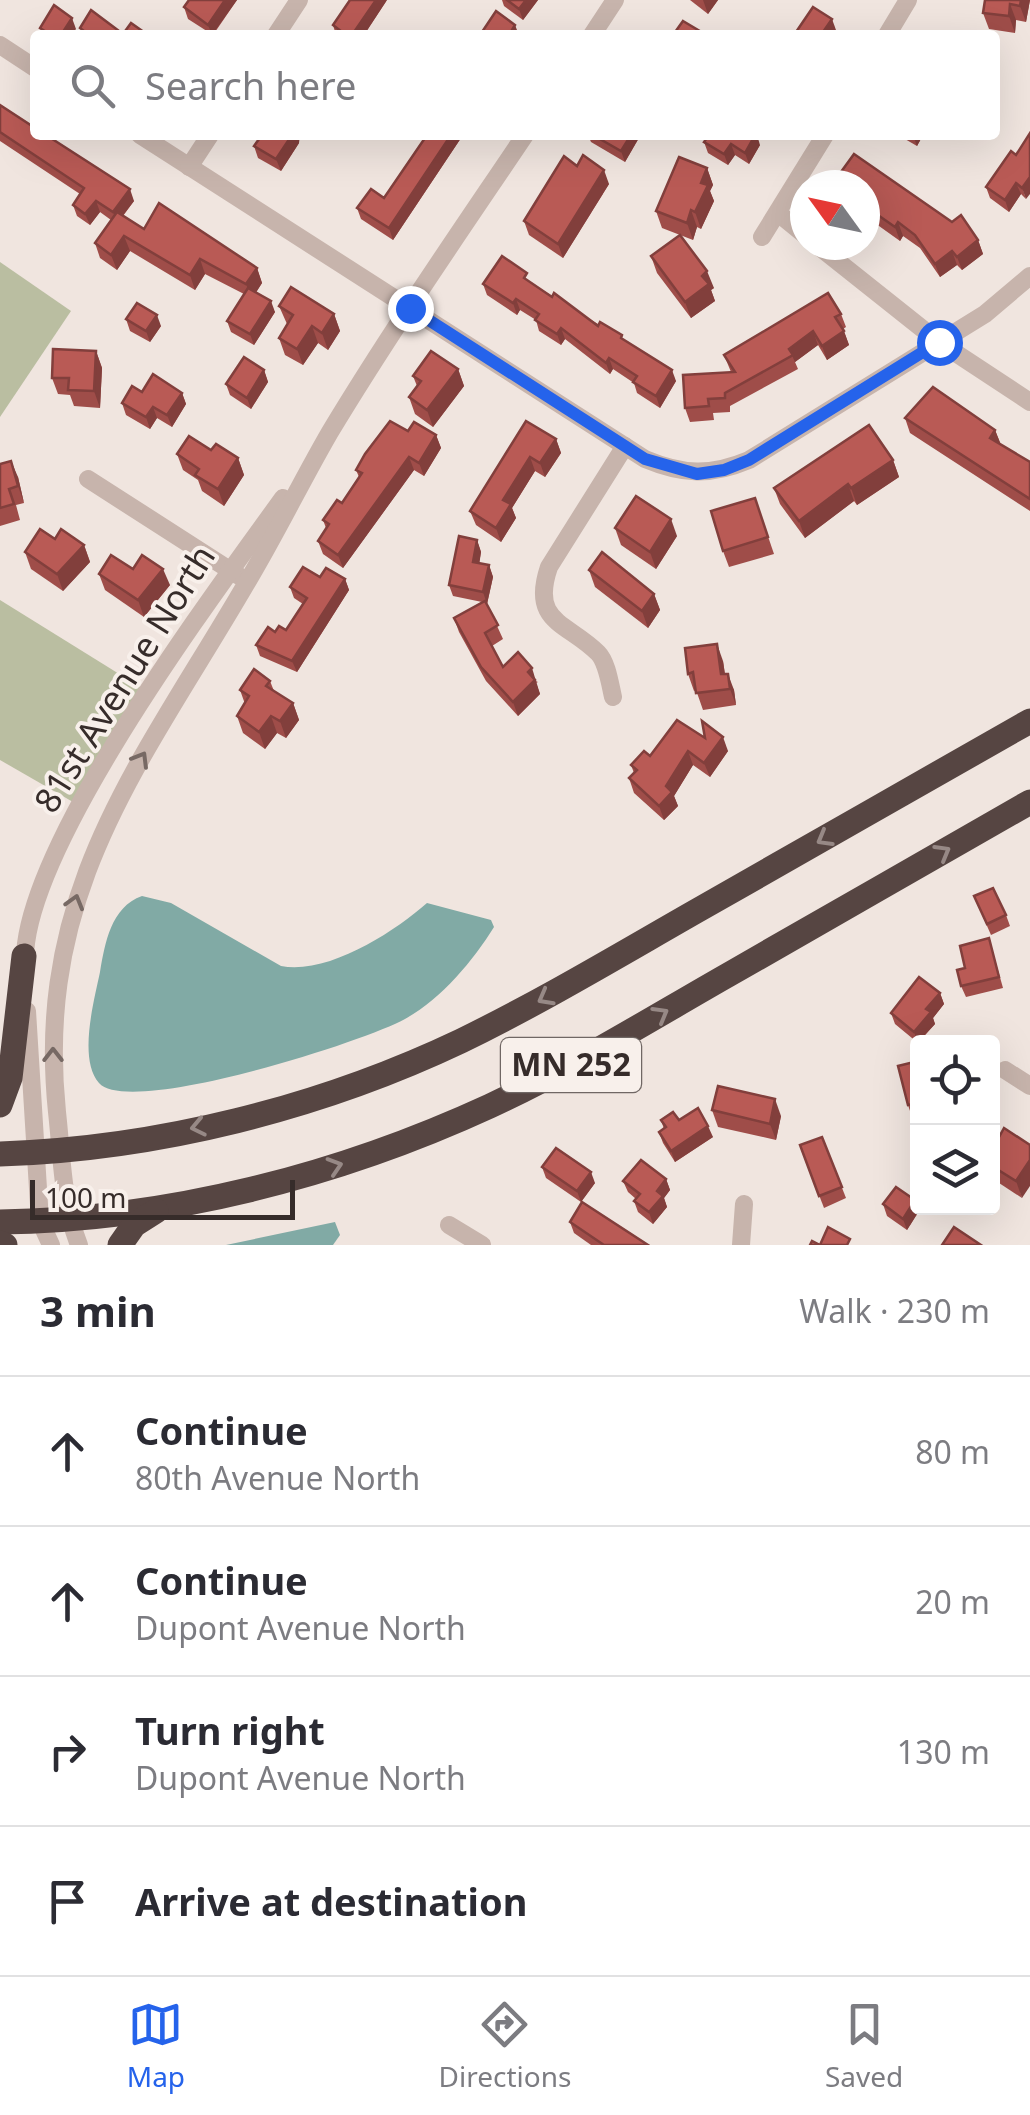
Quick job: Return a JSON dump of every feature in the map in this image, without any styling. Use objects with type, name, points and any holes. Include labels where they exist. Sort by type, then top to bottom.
[{"type":"highway","name":"MN 252","points":[[0,1154],[152,1137],[274,1110],[384,1073],[522,1010],[1030,721]]},
{"type":"highway","name":"MN 252","points":[[0,1222],[162,1207],[322,1170],[413,1139],[492,1105],[611,1043],[1030,802]]},
{"type":"highway","points":[[0,1105],[10,1078],[24,956]]},
{"type":"highway","points":[[120,1245],[134,1226],[162,1207]]},
{"type":"street","points":[[279,30],[299,0]]},
{"type":"street","points":[[595,30],[615,0]]},
{"type":"street","points":[[890,30],[908,0]]},
{"type":"street","points":[[0,46],[30,65]]},
{"type":"street","points":[[148,140],[625,446],[670,470],[697,474],[724,470],[749,460],[986,314],[1030,276]]},
{"type":"street","points":[[189,166],[207,140]]},
{"type":"street","name":"81st Avenue North","points":[[79,1245],[47,1151],[24,956],[42,886],[74,814],[231,570],[330,433],[522,140]]},
{"type":"street","points":[[762,237],[822,140]]},
{"type":"street","points":[[778,213],[790,223]]},
{"type":"street","points":[[837,260],[939,342],[1030,402]]},
{"type":"street","name":"81st Avenue North","points":[[51,1245],[40,1221],[53,1019],[59,960],[78,889],[128,781],[248,581],[330,433]]},
{"type":"street","points":[[614,697],[600,655],[552,618],[544,602],[543,584],[549,568],[625,446]]},
{"type":"street","points":[[88,478],[248,581]]},
{"type":"street","points":[[1004,1070],[1030,1086]]},
{"type":"street","points":[[741,1245],[744,1204]]},
{"type":"street","points":[[449,1225],[482,1245]]},
{"type":"green space","points":[[0,262],[71,311],[0,417]]},
{"type":"green space","points":[[0,600],[145,690],[73,802],[0,760]]},
{"type":"water","points":[[142,896],[171,903],[281,966],[299,967],[339,958],[379,938],[427,903],[491,920],[494,927],[443,990],[418,1011],[381,1030],[298,1058],[198,1084],[154,1091],[119,1091],[99,1083],[93,1073],[89,1029],[111,927],[123,908]]},
{"type":"water","points":[[335,1222],[340,1235],[333,1245],[226,1245]]},
{"type":"building","points":[[189,0],[225,0],[208,25],[184,7]]},
{"type":"building","points":[[350,0],[376,0],[355,30],[340,30],[333,25]]},
{"type":"building","points":[[507,0],[526,0],[519,9]]},
{"type":"building","points":[[985,0],[1021,0],[1020,6],[1010,4],[1009,16],[983,13]]},
{"type":"building","points":[[54,5],[72,18],[64,30],[40,28]]},
{"type":"building","points":[[813,7],[832,19],[824,30],[797,30]]},
{"type":"building","points":[[91,10],[118,30],[83,30],[80,28]]},
{"type":"building","points":[[496,11],[515,25],[512,30],[483,30]]},
{"type":"building","points":[[683,21],[698,30],[677,30]]},
{"type":"building","points":[[0,105],[30,125],[30,140],[54,140],[130,189],[113,212],[96,201],[85,214],[73,205],[84,188],[0,132]]},
{"type":"building","points":[[1030,133],[1030,177],[1022,188],[1016,183],[1005,200],[986,187],[1011,151],[1016,155]]},
{"type":"building","points":[[258,140],[289,140],[276,159],[254,146]]},
{"type":"building","points":[[424,140],[448,140],[389,228],[357,208],[371,189],[384,198]]},
{"type":"building","points":[[602,140],[628,140],[621,151]]},
{"type":"building","points":[[752,140],[745,153],[731,144],[724,154],[704,142]]},
{"type":"building","points":[[854,154],[877,170],[842,170]]},
{"type":"building","points":[[583,155],[604,170],[558,244],[524,221],[564,156],[577,166]]},
{"type":"building","points":[[679,157],[707,168],[701,183],[708,185],[687,223],[656,211]]},
{"type":"building","points":[[880,172],[952,222],[961,215],[978,240],[957,257],[952,251],[935,264],[915,235],[898,222],[895,227],[880,216]]},
{"type":"building","points":[[159,203],[257,268],[246,284],[200,259],[190,275],[124,236],[111,255],[95,243],[117,212],[144,229]]},
{"type":"building","points":[[680,235],[707,271],[702,276],[709,284],[685,302],[651,256]]},
{"type":"building","points":[[502,256],[527,273],[524,278],[552,297],[554,293],[598,326],[600,322],[622,335],[621,338],[672,370],[656,396],[633,382],[637,376],[609,358],[606,363],[561,328],[557,334],[535,320],[539,314],[483,284]]},
{"type":"building","points":[[291,287],[334,314],[322,333],[312,326],[297,349],[279,338],[293,315],[279,306]]},
{"type":"building","points":[[248,288],[271,301],[250,334],[227,321]]},
{"type":"building","points":[[828,293],[841,314],[835,317],[844,331],[822,346],[813,331],[789,349],[793,355],[725,393],[725,398],[708,399],[709,406],[685,408],[683,375],[735,372],[724,355]]},
{"type":"building","points":[[137,303],[157,315],[146,331],[126,319]]},
{"type":"building","points":[[53,349],[96,351],[94,391],[68,390],[69,378],[52,378]]},
{"type":"building","points":[[431,351],[458,369],[427,410],[409,397],[421,381],[413,376]]},
{"type":"building","points":[[244,357],[264,370],[247,398],[226,384]]},
{"type":"building","points":[[153,374],[182,393],[167,415],[153,407],[146,417],[122,403],[132,386],[142,392]]},
{"type":"building","points":[[933,387],[995,430],[990,438],[1030,462],[1030,499],[905,418]]},
{"type":"building","points":[[390,421],[408,431],[414,422],[436,435],[419,463],[409,457],[338,555],[318,541],[329,524],[323,520],[337,500],[342,503],[362,473],[356,470],[365,454]]},
{"type":"building","points":[[526,421],[556,439],[540,463],[530,457],[503,500],[511,504],[496,528],[470,511]]},
{"type":"building","points":[[869,425],[893,460],[851,488],[848,484],[799,521],[774,488]]},
{"type":"building","points":[[189,436],[211,450],[216,444],[238,458],[218,489],[195,475],[199,469],[177,454]]},
{"type":"building","points":[[11,461],[18,486],[9,489],[14,504],[0,508],[0,464]]},
{"type":"building","points":[[636,496],[671,519],[650,552],[615,528]]},
{"type":"building","points":[[755,498],[768,537],[723,551],[711,511]]},
{"type":"building","points":[[40,529],[55,539],[61,529],[84,545],[57,574],[25,552]]},
{"type":"building","points":[[459,536],[477,540],[473,562],[489,565],[483,592],[449,585]]},
{"type":"building","points":[[602,552],[654,594],[642,611],[589,570]]},
{"type":"building","points":[[111,555],[133,569],[142,555],[163,569],[138,600],[99,574]]},
{"type":"building","points":[[303,567],[320,577],[326,568],[345,579],[292,661],[256,645],[268,627],[275,632],[279,626],[286,630],[307,598],[290,587]]},
{"type":"building","points":[[485,601],[498,625],[485,633],[503,667],[518,652],[532,668],[528,672],[535,680],[513,702],[481,667],[454,618]]},
{"type":"building","points":[[717,644],[721,674],[728,674],[730,689],[696,693],[693,672],[688,674],[685,648]]},
{"type":"building","points":[[254,669],[270,681],[266,686],[293,703],[280,721],[271,716],[259,732],[237,716],[249,696],[240,690]]},
{"type":"building","points":[[677,720],[705,738],[702,721],[723,737],[704,763],[688,751],[666,786],[672,792],[659,806],[629,778],[637,770],[631,765],[644,751],[650,756]]},
{"type":"building","points":[[993,888],[1006,915],[987,924],[974,896]]},
{"type":"building","points":[[989,938],[999,977],[961,986],[957,970],[965,968],[960,946]]},
{"type":"building","points":[[919,977],[940,993],[926,1009],[931,1012],[914,1032],[891,1013]]},
{"type":"building","points":[[910,1063],[910,1105],[908,1105],[898,1066]]},
{"type":"building","points":[[718,1086],[775,1099],[770,1124],[712,1110]]},
{"type":"building","points":[[698,1108],[708,1126],[671,1151],[659,1132],[666,1127],[661,1120],[673,1112],[679,1120]]},
{"type":"building","points":[[1004,1128],[1030,1145],[1030,1160],[1016,1181],[1000,1171],[1000,1135]]},
{"type":"building","points":[[822,1137],[842,1187],[819,1196],[800,1145]]},
{"type":"building","points":[[556,1148],[591,1172],[577,1191],[542,1167]]},
{"type":"building","points":[[641,1160],[666,1179],[657,1191],[663,1196],[649,1212],[634,1201],[640,1194],[623,1181]]},
{"type":"building","points":[[896,1187],[910,1197],[910,1208],[903,1219],[883,1204]]},
{"type":"building","points":[[582,1202],[648,1245],[604,1245],[570,1222]]},
{"type":"building","points":[[828,1227],[850,1239],[847,1245],[820,1245]]},
{"type":"building","points":[[954,1227],[981,1245],[942,1245]]},
{"type":"route","points":[[410,308],[645,459],[670,470],[697,474],[724,470],[749,460],[939,342]]}]
